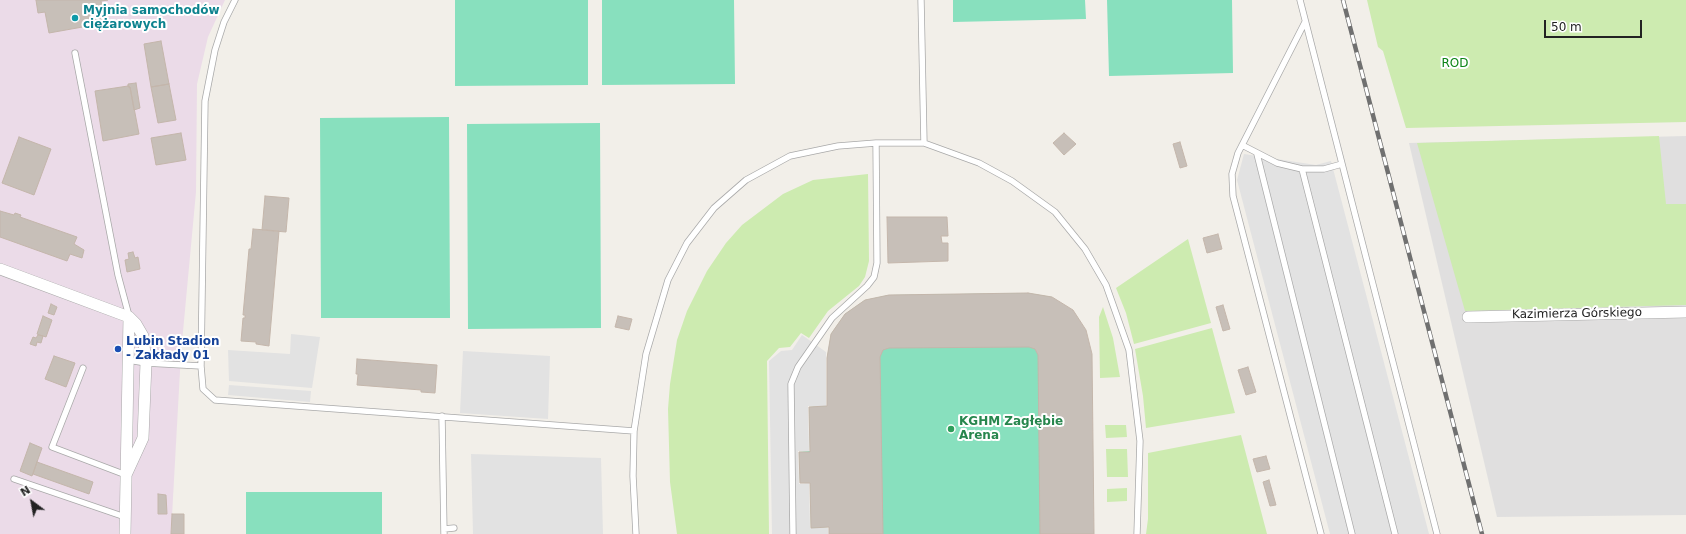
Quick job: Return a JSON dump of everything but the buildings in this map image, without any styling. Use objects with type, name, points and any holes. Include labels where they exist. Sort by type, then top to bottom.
[{"type":"street","points":[[0,270],[129,316],[136,324],[143,336],[146,363],[143,438],[126,475]]},
{"type":"street","name":"Kazimierza Górskiego","points":[[1468,317],[1686,312]]},
{"type":"street","points":[[125,534],[129,316]]},
{"type":"lane","points":[[235,0],[224,22],[214,50],[205,101],[201,366],[203,389],[215,400],[634,431]]},
{"type":"lane","points":[[921,0],[924,143]]},
{"type":"lane","points":[[1300,0],[1437,534]]},
{"type":"lane","points":[[1305,22],[1238,153],[1232,174],[1233,196],[1321,534]]},
{"type":"lane","points":[[75,53],[118,275],[129,316]]},
{"type":"lane","points":[[793,534],[791,384],[798,367],[832,318],[867,286],[874,277],[877,263],[876,143]]},
{"type":"lane","points":[[636,534],[633,476],[634,431],[646,354],[668,280],[687,243],[714,208],[746,180],[790,156],[838,146],[876,143],[924,143],[979,163],[1012,181],[1054,212],[1085,249],[1106,285],[1129,350],[1140,441],[1137,534]]},
{"type":"lane","points":[[1242,145],[1277,163],[1302,169],[1324,169],[1342,164]]},
{"type":"lane","points":[[1257,154],[1352,534]]},
{"type":"lane","points":[[1302,169],[1395,534]]},
{"type":"lane","points":[[128,360],[146,363],[201,366]]},
{"type":"lane","points":[[83,368],[52,447],[126,475]]},
{"type":"lane","points":[[442,416],[444,531],[454,528]]},
{"type":"lane","points":[[14,479],[125,518]]},
{"type":"shaded area","points":[[0,0],[225,0],[208,37],[197,84],[196,192],[181,353],[171,534],[0,534]]},
{"type":"shaded area","points":[[1686,136],[1686,515],[1497,517],[1409,143]]},
{"type":"shaded area","points":[[1244,154],[1316,165],[1331,161],[1429,534],[1330,534],[1237,180]]},
{"type":"shaded area","points":[[291,334],[320,337],[312,388],[229,381],[228,350],[290,354]]},
{"type":"shaded area","points":[[802,335],[826,352],[826,406],[808,406],[809,451],[798,451],[799,484],[809,483],[810,528],[828,528],[828,534],[772,534],[769,361],[781,351],[792,350]]},
{"type":"shaded area","points":[[463,351],[550,356],[548,419],[460,413]]},
{"type":"shaded area","points":[[229,385],[311,391],[310,402],[228,395]]},
{"type":"shaded area","points":[[471,454],[601,458],[603,534],[473,534]]},
{"type":"green space","points":[[455,0],[588,0],[588,85],[455,86]]},
{"type":"green space","points":[[602,0],[734,0],[735,84],[602,85]]},
{"type":"green space","points":[[953,0],[1085,0],[1086,19],[953,22]]},
{"type":"green space","points":[[1107,0],[1232,0],[1233,73],[1109,76]]},
{"type":"green space","name":"ROD","points":[[1367,0],[1686,0],[1686,122],[1406,128],[1383,51],[1378,47]]},
{"type":"green space","points":[[449,117],[450,318],[321,318],[320,118]]},
{"type":"green space","points":[[600,123],[601,328],[468,329],[467,124]]},
{"type":"green space","points":[[1659,136],[1666,204],[1686,204],[1686,305],[1465,311],[1417,143]]},
{"type":"green space","points":[[868,174],[869,261],[865,277],[859,286],[828,311],[809,338],[801,333],[790,347],[779,348],[767,361],[769,534],[677,534],[670,482],[668,409],[670,384],[677,340],[687,311],[707,271],[726,243],[742,225],[783,194],[813,180]]},
{"type":"green space","points":[[1188,239],[1211,323],[1134,344],[1126,313],[1116,288]]},
{"type":"green space","name":"KGHM Zagłębie Arena","points":[[1028,293],[1052,297],[1094,534],[829,534],[829,527],[811,528],[810,483],[800,483],[799,452],[810,451],[809,407],[827,406],[827,358],[831,334],[845,314],[865,300],[889,295]]},
{"type":"green space","points":[[1103,307],[1113,338],[1120,377],[1100,378],[1099,317]]},
{"type":"green space","points":[[1212,328],[1235,413],[1146,428],[1143,396],[1135,349]]},
{"type":"green space","points":[[1105,425],[1126,425],[1127,437],[1106,438]]},
{"type":"green space","points":[[1241,435],[1267,534],[1146,534],[1148,519],[1148,453]]},
{"type":"green space","points":[[1106,449],[1127,449],[1128,477],[1107,477]]},
{"type":"green space","points":[[1127,488],[1127,501],[1107,502],[1107,489]]},
{"type":"green space","points":[[246,492],[382,492],[382,534],[246,534]]},
{"type":"railway","points":[[1343,0],[1482,534]]},
{"type":"place","name":"Myjnia samochodów ciężarowych","points":[[75,18]]},
{"type":"place","name":"Lubin Stadion - Zakłady 01","points":[[118,349]]},
{"type":"place","name":"KGHM Zagłębie Arena","points":[[951,429]]}]
